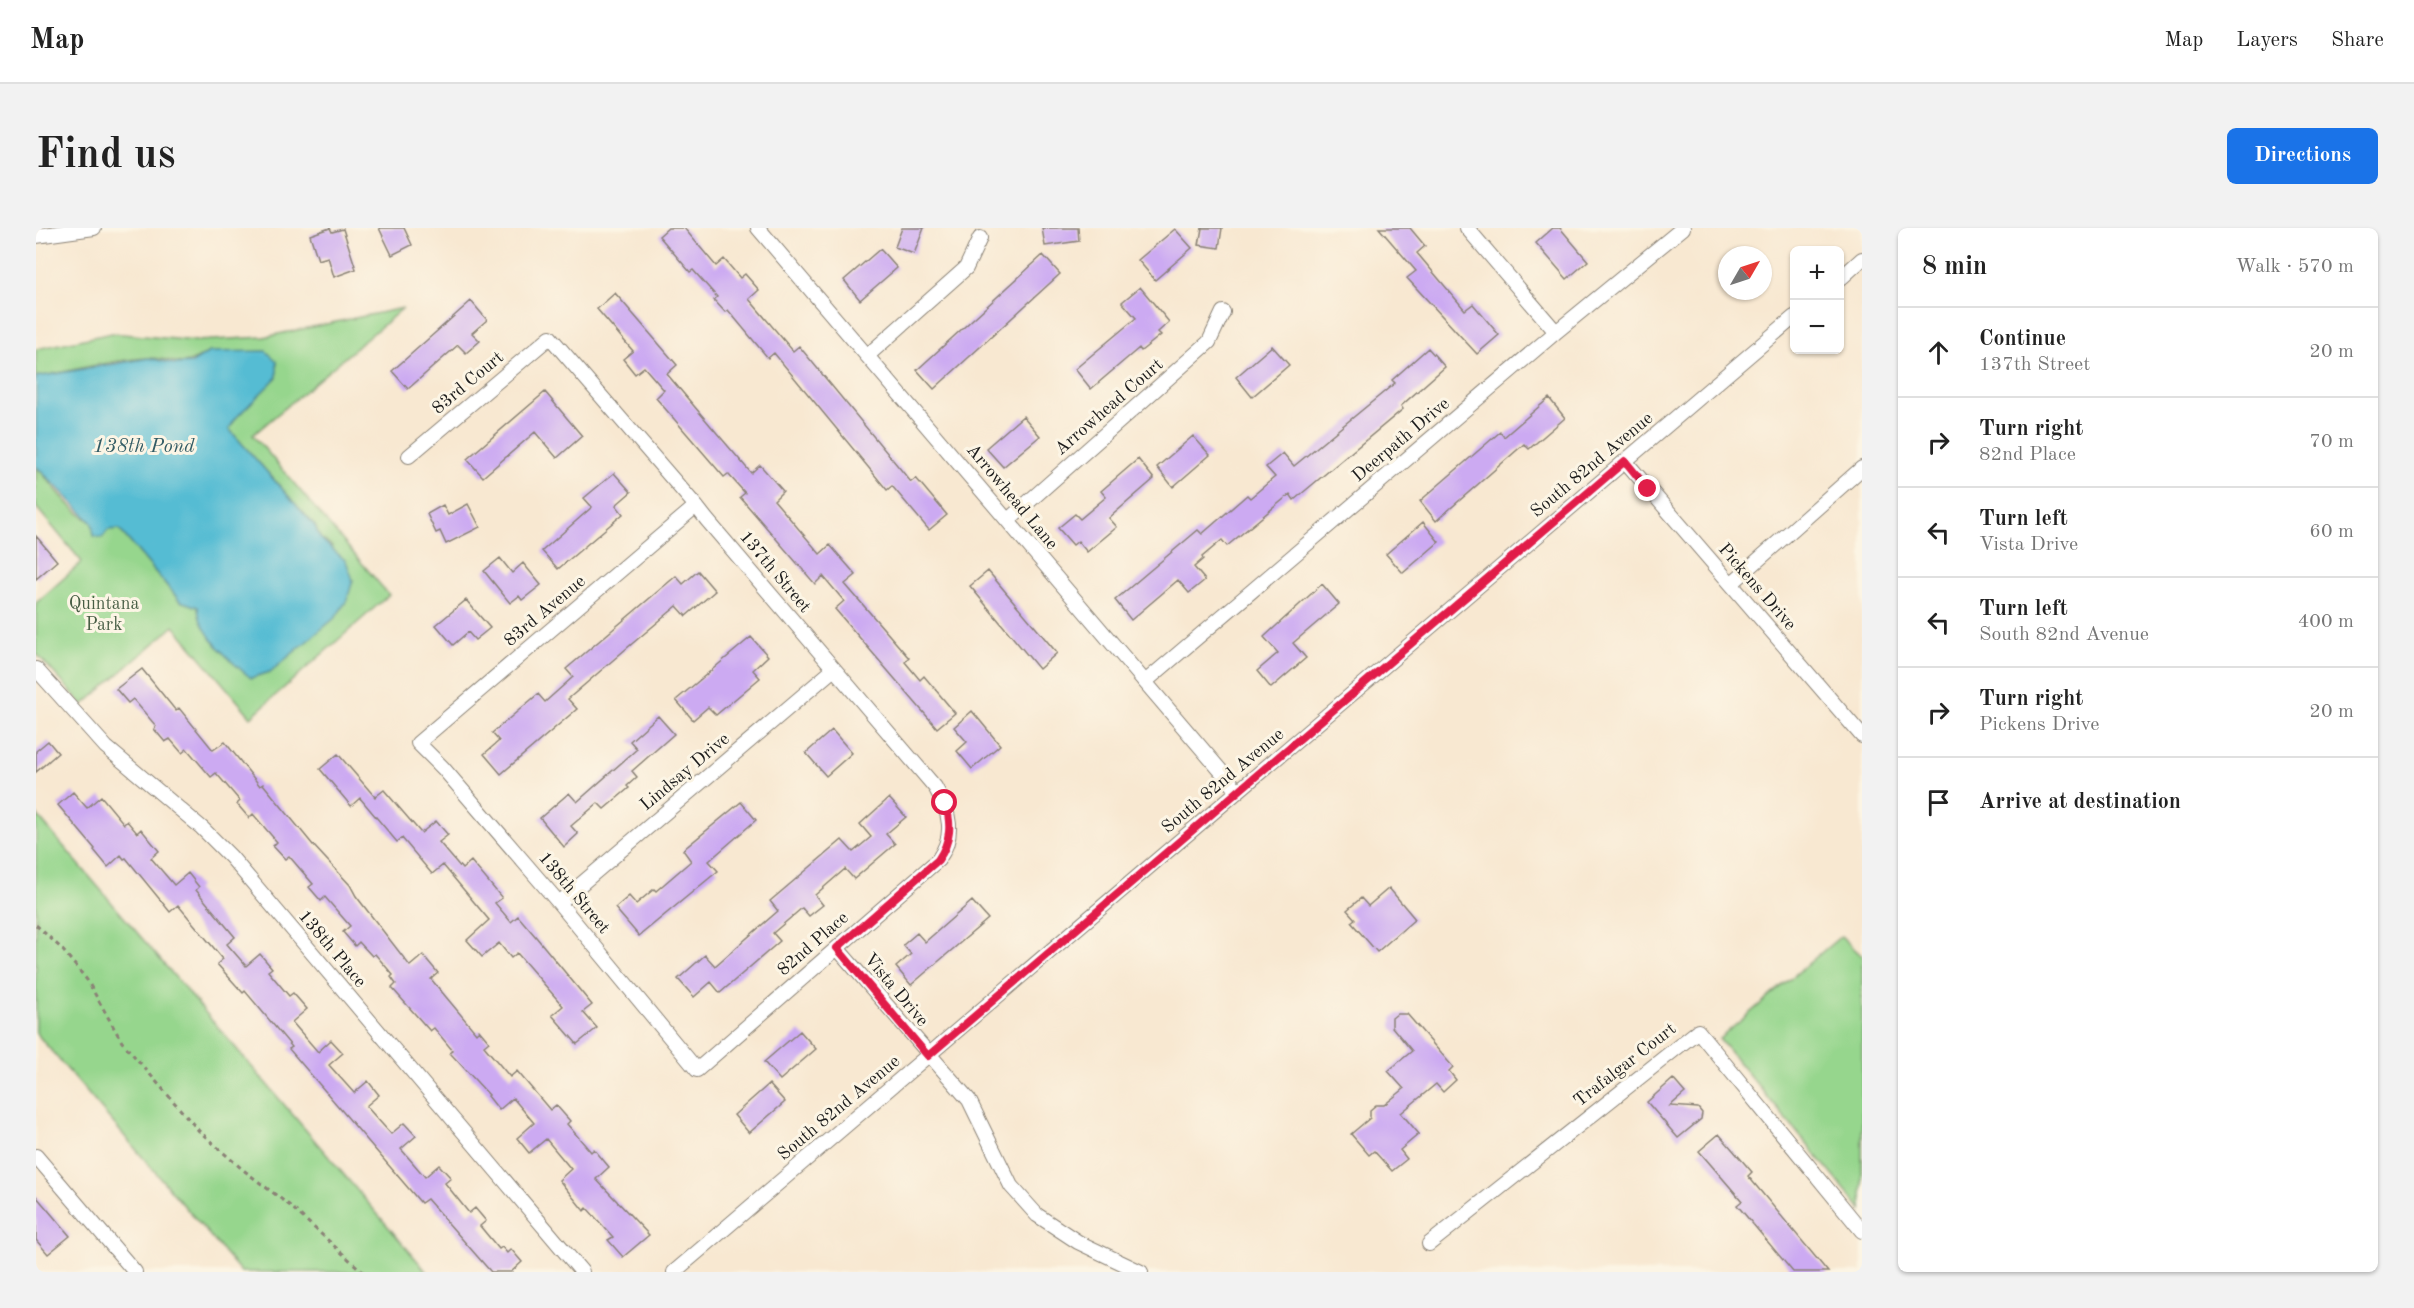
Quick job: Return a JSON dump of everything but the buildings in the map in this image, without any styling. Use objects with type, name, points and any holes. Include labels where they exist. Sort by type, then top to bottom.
[{"type":"street","points":[[36,236],[94,228]]},
{"type":"street","name":"Arrowhead Lane","points":[[758,228],[1238,791]]},
{"type":"street","points":[[1467,228],[1556,332]]},
{"type":"street","name":"Deerpath Drive","points":[[1145,682],[1556,332],[1683,228]]},
{"type":"street","points":[[867,356],[966,268],[980,238]]},
{"type":"street","points":[[1844,275],[1862,260]]},
{"type":"street","name":"Arrowhead Court","points":[[1008,520],[1209,342],[1223,312]]},
{"type":"street","name":"South 82nd Avenue","points":[[674,1272],[1790,320]]},
{"type":"street","name":"83rd Court","points":[[409,456],[550,337]]},
{"type":"street","name":"137th Street","points":[[550,337],[935,787],[949,815],[948,842]]},
{"type":"street","name":"Pickens Drive","points":[[1625,461],[1862,736]]},
{"type":"street","points":[[1731,585],[1862,468]]},
{"type":"street","name":"83rd Avenue","points":[[418,743],[696,506]]},
{"type":"street","name":"138th Place","points":[[36,669],[106,747],[202,828],[231,857],[582,1272]]},
{"type":"street","name":"Lindsay Drive","points":[[559,903],[834,669]]},
{"type":"street","name":"138th Street","points":[[418,743],[443,768],[559,903],[697,1070]]},
{"type":"street","name":"82nd Place","points":[[697,1070],[927,870],[943,852],[948,842]]},
{"type":"street","name":"Vista Drive","points":[[837,948],[969,1101],[1011,1186],[1037,1215],[1078,1242],[1141,1272]]},
{"type":"street","name":"Trafalgar Court","points":[[1429,1244],[1698,1031],[1862,1231]]},
{"type":"street","points":[[36,1156],[135,1272]]},
{"type":"path","points":[[36,925],[61,948],[87,980],[122,1042],[199,1131],[242,1169],[289,1205],[363,1272]]},
{"type":"green space","name":"Quintana Park","points":[[403,308],[253,435],[389,595],[251,717],[174,626],[83,705],[36,653],[36,603],[82,562],[36,507],[36,466],[62,497],[83,516],[94,524],[119,529],[180,601],[332,546],[320,538],[315,526],[229,429],[236,418],[209,352],[190,362],[183,363],[157,358],[133,359],[36,377],[36,349],[112,333],[196,341],[264,337]]},
{"type":"green space","points":[[36,814],[427,1272],[241,1272],[36,1033]]},
{"type":"green space","points":[[1841,936],[1862,956],[1862,1210],[1719,1039]]},
{"type":"water","name":"138th Pond","points":[[266,351],[277,361],[277,377],[236,418],[229,429],[315,526],[320,538],[346,561],[353,580],[347,600],[336,617],[270,672],[251,678],[217,646],[199,617],[198,607],[180,601],[119,529],[108,530],[102,538],[94,536],[92,523],[36,466],[36,377],[149,358],[175,364],[192,363],[209,352]]},
{"type":"route","points":[[945,803],[949,815],[950,832],[948,842],[938,860],[837,948],[928,1056],[1625,461],[1648,489]]}]
